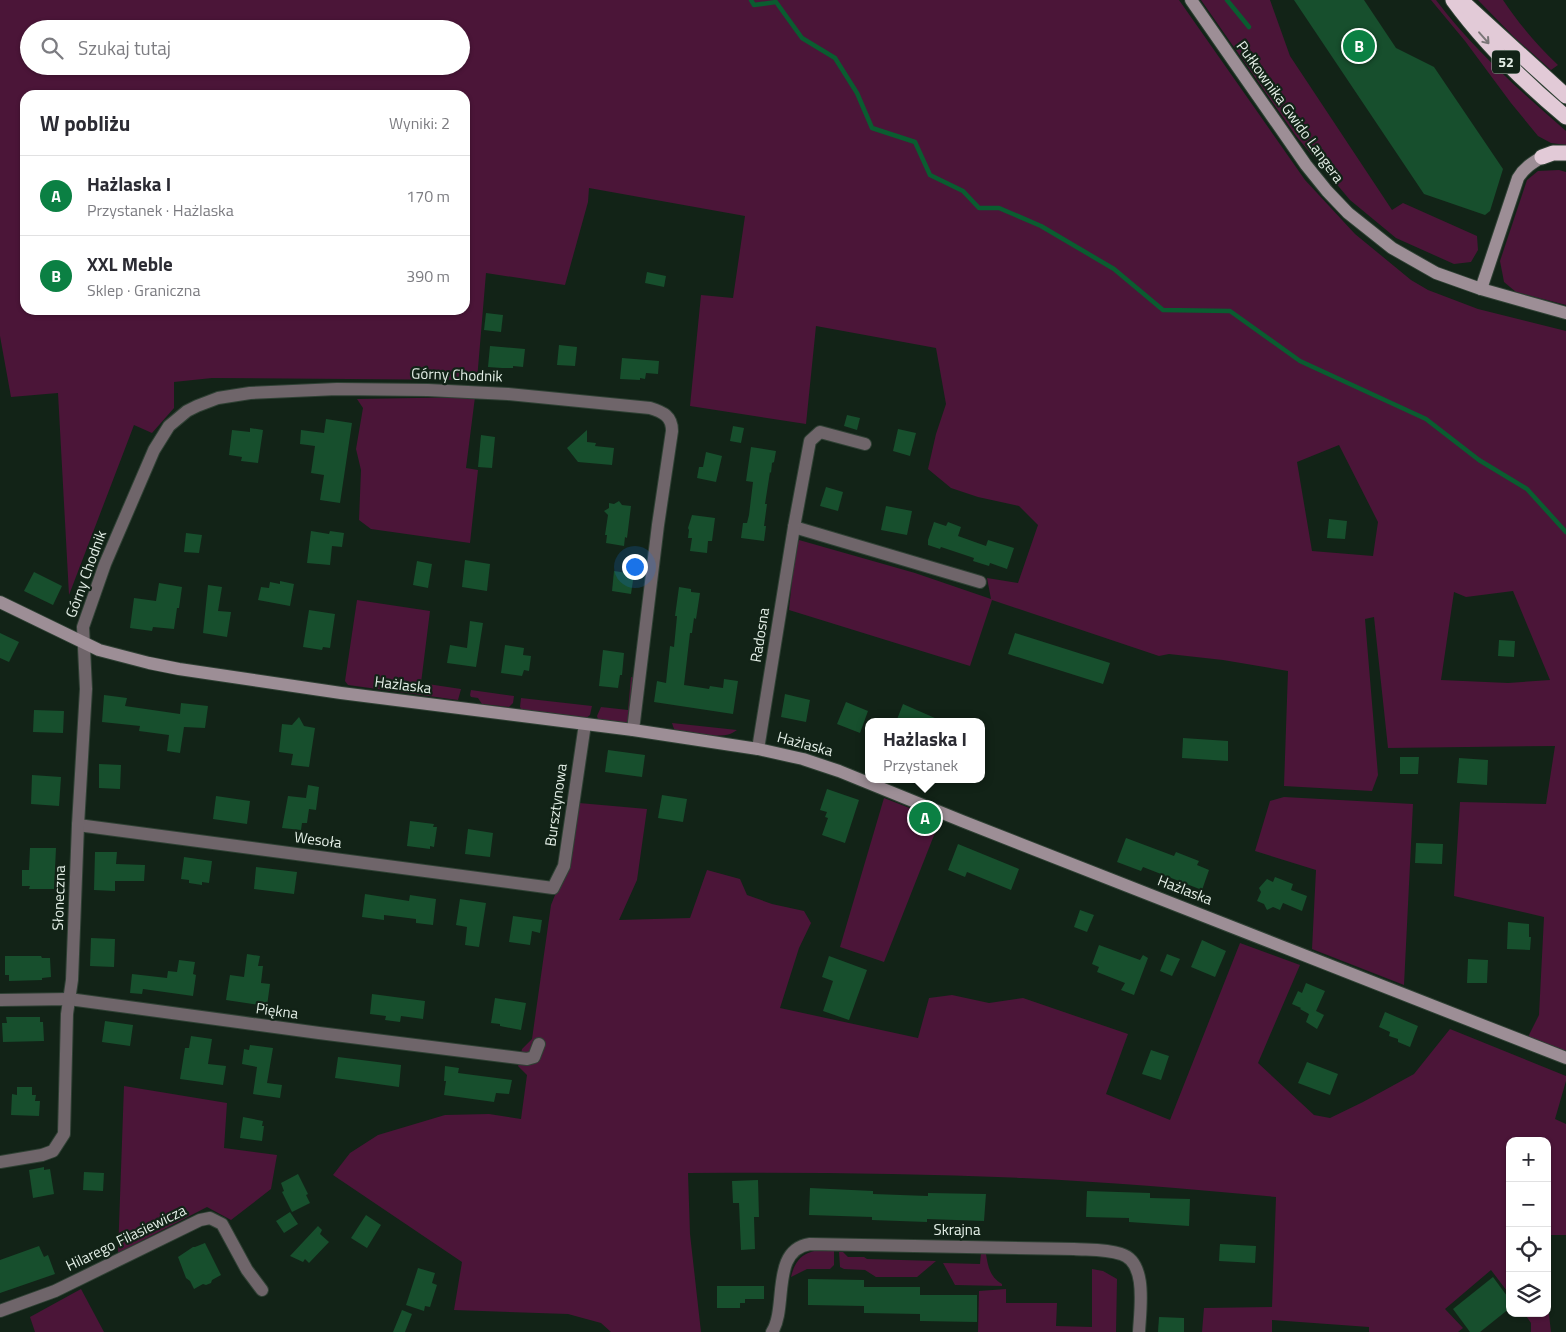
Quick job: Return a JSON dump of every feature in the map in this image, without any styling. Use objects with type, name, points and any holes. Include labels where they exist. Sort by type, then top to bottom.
[{"type":"highway","name":"52","points":[[1454,0],[1497,54],[1566,117]]},
{"type":"highway","name":"52","points":[[1461,0],[1566,96]]},
{"type":"highway","points":[[1542,156],[1566,152]]},
{"type":"street","name":"Pułkownika Gwido Langera","points":[[1191,0],[1306,165],[1348,213],[1392,248],[1436,273],[1481,289],[1566,312]]},
{"type":"street","points":[[1481,289],[1518,178],[1521,172],[1542,156]]},
{"type":"street","name":"Górny Chodnik","points":[[84,643],[83,628],[105,564],[154,450],[169,426],[178,417],[196,406],[218,398],[250,393],[337,389],[428,390],[508,394],[650,408],[666,415],[672,423],[672,430],[658,525],[633,730]]},
{"type":"street","name":"Radosna","points":[[758,749],[810,441],[820,432],[865,444]]},
{"type":"street","points":[[794,527],[980,582]]},
{"type":"street","name":"Hażlaska","points":[[0,602],[84,643],[121,657],[179,669],[350,694],[633,730],[758,749],[803,759],[839,770],[865,781]]},
{"type":"street","name":"Słoneczna","points":[[0,1162],[42,1155],[53,1151],[64,1134],[67,1014],[72,980],[86,689],[84,643]]},
{"type":"street","name":"Bursztynowa","points":[[553,888],[564,866],[584,724]]},
{"type":"street","name":"Hażlaska","points":[[870,783],[962,821],[1566,1058]]},
{"type":"street","name":"Wesoła","points":[[78,825],[553,888]]},
{"type":"street","name":"Piękna","points":[[0,1000],[69,999],[528,1059],[534,1056],[539,1044]]},
{"type":"street","name":"Hilarego Filasiewicza","points":[[0,1311],[55,1291],[200,1220],[210,1218],[222,1224],[247,1270],[262,1290]]},
{"type":"street","name":"Skrajna","points":[[772,1332],[778,1316],[786,1264],[793,1252],[804,1245],[810,1244],[1106,1250],[1123,1254],[1133,1262],[1137,1271],[1140,1289],[1139,1332]]},
{"type":"shaded area","points":[[0,0],[1179,0],[1305,180],[1355,234],[1411,280],[1428,290],[1478,309],[1566,331],[1566,1051],[1528,1037],[1539,1015],[1544,917],[1454,896],[1460,802],[1546,804],[1555,746],[1388,748],[1374,617],[1365,619],[1378,775],[1372,791],[1284,786],[1288,671],[1223,660],[1169,654],[1159,656],[992,600],[970,666],[789,610],[795,551],[799,540],[915,573],[991,599],[987,578],[1018,583],[1038,525],[1019,506],[978,497],[951,488],[928,469],[936,434],[946,404],[936,348],[816,326],[806,424],[690,406],[701,295],[733,298],[745,216],[589,188],[588,202],[565,285],[486,273],[477,380],[212,378],[174,382],[174,408],[152,433],[134,425],[69,595],[58,393],[11,397],[0,336]],"holes":[[[1339,445],[1378,522],[1373,556],[1312,551],[1297,462]],[[1513,591],[1550,680],[1508,683],[1441,680],[1454,592],[1466,597]]]},
{"type":"shaded area","points":[[1201,0],[1270,0],[1290,56],[1392,210],[1403,203],[1477,236],[1478,250],[1471,262],[1454,264],[1396,238],[1350,200],[1296,136]]},
{"type":"shaded area","points":[[1431,0],[1436,0],[1465,36],[1514,85],[1566,131],[1566,145],[1551,143],[1538,136]]},
{"type":"shaded area","points":[[1478,0],[1503,0],[1529,34],[1558,65],[1551,70],[1513,36]]},
{"type":"shaded area","points":[[1559,170],[1566,172],[1566,305],[1516,292],[1504,282],[1500,261],[1527,180],[1538,171]]},
{"type":"shaded area","points":[[475,397],[466,468],[478,470],[470,543],[371,529],[359,520],[361,470],[356,449],[363,408],[357,399]]},
{"type":"shaded area","points":[[357,600],[430,611],[421,683],[461,689],[458,700],[348,685],[345,681]]},
{"type":"shaded area","points":[[631,677],[636,678],[630,722],[626,724],[598,719],[597,716],[601,707],[628,710]]},
{"type":"shaded area","points":[[471,690],[514,696],[513,703],[509,707],[482,704],[478,698],[471,697]]},
{"type":"shaded area","points":[[521,698],[592,706],[590,715],[586,718],[522,710],[520,707]]},
{"type":"shaded area","points":[[672,723],[737,730],[731,734],[718,736],[702,735],[674,729]]},
{"type":"shaded area","points":[[1284,797],[1413,804],[1404,985],[1312,949],[1316,870],[1255,851],[1270,801]]},
{"type":"shaded area","points":[[884,798],[940,820],[884,962],[840,947]]},
{"type":"shaded area","points":[[579,803],[647,809],[637,880],[619,920],[690,918],[707,870],[740,879],[747,895],[772,904],[804,911],[811,923],[799,948],[780,1008],[918,1038],[929,998],[952,995],[989,1003],[1023,998],[1128,1034],[1106,1094],[1170,1120],[1240,943],[1300,965],[1258,1063],[1314,1115],[1330,1118],[1414,1074],[1450,1029],[1566,1076],[1555,1119],[1566,1124],[1566,1235],[1551,1235],[1551,1137],[1506,1137],[1506,1290],[1491,1270],[1445,1309],[1463,1328],[1458,1332],[1369,1332],[1369,1327],[1272,1320],[1272,1332],[1202,1332],[1204,1308],[1272,1307],[1276,1197],[1022,1178],[855,1173],[688,1173],[690,1234],[701,1332],[611,1332],[601,1323],[568,1314],[454,1310],[462,1262],[333,1175],[350,1153],[378,1135],[445,1115],[489,1114],[521,1119],[527,1075],[518,1066],[522,1049],[532,1039],[551,905],[557,890],[566,877]]},
{"type":"shaded area","points":[[124,1086],[227,1103],[224,1148],[277,1155],[271,1189],[231,1220],[207,1207],[118,1253]]},
{"type":"shaded area","points":[[834,1249],[834,1265],[830,1269],[807,1269],[791,1277],[801,1257],[818,1250]]},
{"type":"shaded area","points":[[839,1252],[843,1252],[848,1257],[864,1257],[867,1259],[936,1261],[917,1277],[876,1277],[865,1270],[844,1269],[840,1267]]},
{"type":"shaded area","points":[[981,1253],[986,1254],[990,1271],[1002,1286],[955,1285],[943,1263],[980,1264]]},
{"type":"shaded area","points":[[1092,1269],[1103,1271],[1117,1279],[1116,1332],[978,1332],[979,1291],[1006,1289],[1006,1303],[1057,1303],[1056,1326],[1092,1327]]},
{"type":"shaded area","points":[[81,1289],[104,1332],[35,1332],[30,1317]]},
{"type":"shaded area","points":[[1527,1317],[1549,1317],[1551,1332],[1531,1332],[1531,1323]]},
{"type":"building","points":[[1294,0],[1364,0],[1396,48],[1434,67],[1503,169],[1490,211],[1485,215],[1424,194]]},
{"type":"building","points":[[647,272],[666,276],[664,287],[645,283]]},
{"type":"building","points":[[486,313],[503,315],[501,332],[484,330]]},
{"type":"building","points":[[559,345],[577,347],[575,366],[557,365]]},
{"type":"building","points":[[490,346],[525,349],[523,367],[488,367]]},
{"type":"building","points":[[622,358],[659,361],[658,374],[646,373],[645,379],[640,378],[640,380],[620,379]]},
{"type":"building","points":[[847,415],[860,418],[857,430],[844,426]]},
{"type":"building","points":[[326,419],[352,423],[340,503],[320,500],[324,475],[311,473],[315,446],[300,444],[301,430],[324,433]]},
{"type":"building","points":[[733,426],[744,428],[741,443],[730,441]]},
{"type":"building","points":[[250,428],[263,430],[258,463],[241,461],[242,457],[229,455],[232,430],[250,432]]},
{"type":"building","points":[[898,429],[916,433],[910,456],[893,451]]},
{"type":"building","points":[[587,430],[587,442],[596,443],[595,446],[614,448],[612,465],[578,462],[567,448]]},
{"type":"building","points":[[481,435],[495,437],[492,468],[478,467]]},
{"type":"building","points":[[751,447],[776,451],[770,472],[765,504],[767,504],[764,541],[741,538],[743,523],[747,523],[749,515],[753,482],[746,481]]},
{"type":"building","points":[[706,452],[722,456],[716,482],[697,478],[699,467],[703,467]]},
{"type":"building","points":[[826,487],[843,492],[838,511],[820,506]]},
{"type":"building","points":[[619,501],[622,505],[631,506],[627,538],[625,537],[624,546],[606,543],[607,535],[605,535],[608,515],[604,511],[609,508],[609,503],[614,504]]},
{"type":"building","points":[[886,506],[912,511],[907,535],[881,530]]},
{"type":"building","points":[[692,515],[715,518],[712,541],[708,541],[707,553],[690,551],[692,538],[688,538],[688,528]]},
{"type":"building","points":[[1329,519],[1347,521],[1345,539],[1327,538]]},
{"type":"building","points":[[934,522],[946,526],[948,522],[961,527],[958,536],[986,546],[988,540],[1014,548],[1007,569],[990,563],[989,566],[973,561],[974,558],[941,547],[940,549],[928,545]]},
{"type":"building","points":[[311,531],[329,534],[330,531],[344,533],[342,547],[332,546],[330,565],[307,563]]},
{"type":"building","points":[[186,533],[202,535],[199,553],[184,552]]},
{"type":"building","points":[[465,560],[490,564],[487,591],[462,587]]},
{"type":"building","points":[[417,561],[432,564],[428,588],[413,585]]},
{"type":"building","points":[[614,571],[634,574],[631,594],[612,591]]},
{"type":"building","points":[[34,572],[62,586],[53,605],[24,591]]},
{"type":"building","points":[[280,581],[294,584],[290,606],[258,600],[261,587],[269,588],[270,582],[280,584]]},
{"type":"building","points":[[159,583],[182,587],[174,629],[153,627],[152,631],[130,628],[134,598],[156,601]]},
{"type":"building","points":[[208,585],[222,587],[218,611],[231,612],[227,637],[203,633]]},
{"type":"building","points":[[679,587],[691,589],[691,592],[700,593],[696,619],[694,618],[692,633],[690,633],[684,685],[709,689],[710,686],[723,688],[724,679],[738,681],[733,714],[654,702],[657,681],[666,683],[670,646],[674,647],[677,616],[675,616]]},
{"type":"building","points":[[309,610],[335,614],[330,648],[323,647],[322,650],[303,647]]},
{"type":"building","points":[[470,621],[483,623],[476,667],[447,663],[450,645],[467,648]]},
{"type":"building","points":[[0,633],[19,642],[9,662],[0,658]]},
{"type":"building","points":[[1015,633],[1110,663],[1103,684],[1008,654]]},
{"type":"building","points":[[1499,640],[1515,641],[1514,657],[1498,656]]},
{"type":"building","points":[[505,645],[524,648],[523,655],[531,656],[529,671],[524,670],[522,676],[501,673]]},
{"type":"building","points":[[603,650],[624,653],[622,675],[620,675],[618,688],[599,686]]},
{"type":"building","points":[[785,694],[810,700],[806,722],[781,717]]},
{"type":"building","points":[[104,695],[127,698],[125,706],[180,714],[181,703],[208,706],[205,728],[184,727],[180,753],[167,751],[169,735],[139,731],[140,726],[102,722]]},
{"type":"building","points":[[846,702],[868,711],[860,733],[837,724]]},
{"type":"building","points":[[903,704],[935,718],[898,718]]},
{"type":"building","points":[[34,710],[64,711],[63,733],[33,732]]},
{"type":"building","points":[[299,717],[304,726],[315,728],[309,767],[291,765],[293,754],[279,752],[282,724],[292,725]]},
{"type":"building","points":[[1183,738],[1228,741],[1228,761],[1182,758]]},
{"type":"building","points":[[608,750],[645,755],[642,777],[605,772]]},
{"type":"building","points":[[1400,757],[1419,757],[1418,774],[1400,774]]},
{"type":"building","points":[[1459,758],[1488,760],[1487,785],[1457,783]]},
{"type":"building","points":[[99,764],[121,765],[120,789],[99,788]]},
{"type":"building","points":[[32,775],[61,777],[59,806],[31,804]]},
{"type":"building","points":[[308,785],[319,787],[316,810],[309,809],[307,823],[302,823],[301,830],[282,828],[288,796],[306,798]]},
{"type":"building","points":[[827,789],[859,800],[845,843],[822,835],[828,818],[825,817],[827,812],[820,810]]},
{"type":"building","points":[[662,795],[687,799],[683,822],[658,818]]},
{"type":"building","points":[[216,796],[250,801],[247,824],[213,819]]},
{"type":"building","points":[[410,821],[434,824],[433,827],[437,827],[434,847],[430,846],[430,849],[407,846]]},
{"type":"building","points":[[468,829],[493,833],[490,857],[465,854]]},
{"type":"building","points":[[1126,838],[1174,856],[1176,852],[1199,861],[1197,865],[1209,870],[1202,890],[1143,867],[1141,871],[1117,862]]},
{"type":"building","points":[[1416,843],[1443,844],[1442,864],[1415,863]]},
{"type":"building","points":[[958,844],[1019,869],[1011,890],[967,872],[965,877],[948,870]]},
{"type":"building","points":[[30,848],[56,848],[54,889],[29,889],[30,886],[22,886],[22,870],[29,870]]},
{"type":"building","points":[[95,852],[117,852],[116,864],[145,865],[144,881],[115,881],[115,891],[94,890]]},
{"type":"building","points":[[184,857],[212,861],[209,883],[202,882],[202,885],[189,883],[189,880],[181,879]]},
{"type":"building","points":[[256,867],[297,872],[294,894],[254,889]]},
{"type":"building","points":[[1275,877],[1293,884],[1291,890],[1307,896],[1302,911],[1283,903],[1280,910],[1273,907],[1267,910],[1264,904],[1257,901],[1261,892],[1259,888],[1267,879],[1273,882]]},
{"type":"building","points":[[365,894],[409,901],[410,895],[436,899],[433,925],[416,923],[416,919],[384,915],[384,920],[362,917]]},
{"type":"building","points":[[460,899],[486,903],[479,947],[465,945],[467,927],[456,925]]},
{"type":"building","points":[[1080,910],[1094,915],[1087,932],[1074,927]]},
{"type":"building","points":[[513,916],[542,920],[540,933],[532,931],[530,945],[509,942]]},
{"type":"building","points":[[1508,922],[1529,924],[1530,950],[1507,949]]},
{"type":"building","points":[[91,938],[115,939],[114,967],[90,966]]},
{"type":"building","points":[[1202,940],[1226,951],[1215,977],[1191,967]]},
{"type":"building","points":[[1099,945],[1140,960],[1143,955],[1148,958],[1134,995],[1121,990],[1125,983],[1097,972],[1099,967],[1092,964]]},
{"type":"building","points":[[247,954],[260,956],[258,966],[263,966],[261,983],[270,984],[267,1006],[226,1000],[230,975],[244,977]]},
{"type":"building","points":[[1167,954],[1180,959],[1172,976],[1160,971]]},
{"type":"building","points":[[5,956],[41,956],[42,958],[50,958],[51,977],[42,978],[42,980],[9,981],[9,975],[5,975]]},
{"type":"building","points":[[829,956],[867,970],[849,1020],[823,1011],[833,981],[822,977]]},
{"type":"building","points":[[1468,959],[1488,960],[1487,983],[1467,983]]},
{"type":"building","points":[[179,960],[195,962],[193,974],[196,975],[193,996],[143,989],[142,994],[130,993],[132,974],[167,978],[168,971],[177,972]]},
{"type":"building","points":[[1306,983],[1325,991],[1316,1011],[1324,1015],[1317,1029],[1306,1022],[1309,1014],[1292,1004],[1298,991],[1302,993]]},
{"type":"building","points":[[372,994],[425,1001],[423,1019],[401,1016],[400,1022],[385,1020],[386,1016],[370,1014]]},
{"type":"building","points":[[495,998],[526,1003],[521,1030],[491,1023]]},
{"type":"building","points":[[1385,1012],[1418,1026],[1410,1047],[1398,1042],[1398,1039],[1389,1036],[1390,1032],[1379,1027]]},
{"type":"building","points":[[6,1017],[40,1017],[40,1022],[43,1022],[44,1041],[3,1042],[2,1023],[7,1023]]},
{"type":"building","points":[[105,1021],[133,1025],[130,1046],[102,1042]]},
{"type":"building","points":[[191,1036],[212,1039],[208,1064],[226,1066],[223,1085],[180,1079],[185,1048],[189,1048]]},
{"type":"building","points":[[250,1045],[273,1048],[267,1083],[282,1085],[280,1098],[253,1094],[257,1067],[242,1064],[244,1049],[249,1050]]},
{"type":"building","points":[[1151,1050],[1169,1056],[1161,1080],[1142,1074]]},
{"type":"building","points":[[338,1057],[401,1065],[399,1087],[335,1078]]},
{"type":"building","points":[[1307,1062],[1338,1074],[1330,1095],[1298,1083]]},
{"type":"building","points":[[445,1066],[459,1068],[458,1073],[512,1080],[509,1094],[496,1093],[494,1102],[444,1095],[446,1081],[444,1081]]},
{"type":"building","points":[[17,1087],[32,1087],[32,1095],[36,1095],[35,1101],[40,1101],[39,1116],[11,1115],[12,1094],[17,1095]]},
{"type":"building","points":[[243,1117],[263,1121],[262,1141],[240,1138]]},
{"type":"building","points":[[44,1167],[44,1170],[50,1169],[54,1194],[33,1198],[29,1170]]},
{"type":"building","points":[[84,1172],[104,1173],[103,1191],[83,1190]]},
{"type":"building","points":[[298,1174],[308,1194],[306,1195],[310,1203],[292,1212],[282,1192],[284,1191],[281,1183]]},
{"type":"building","points":[[758,1180],[759,1217],[754,1217],[755,1249],[741,1250],[739,1203],[733,1203],[732,1181]]},
{"type":"building","points":[[810,1188],[873,1191],[873,1194],[928,1196],[928,1193],[986,1194],[984,1221],[927,1219],[927,1222],[872,1220],[872,1217],[809,1215]]},
{"type":"building","points":[[1087,1191],[1150,1193],[1150,1198],[1190,1199],[1189,1226],[1129,1222],[1129,1218],[1086,1217]]},
{"type":"building","points":[[290,1212],[298,1224],[284,1233],[276,1221]]},
{"type":"building","points":[[366,1215],[381,1225],[367,1248],[351,1238]]},
{"type":"building","points":[[318,1226],[322,1230],[320,1234],[329,1242],[309,1263],[305,1259],[303,1262],[290,1256]]},
{"type":"building","points":[[205,1243],[221,1275],[212,1280],[211,1283],[203,1284],[194,1289],[186,1278],[178,1257],[193,1247]]},
{"type":"building","points":[[1220,1244],[1256,1246],[1255,1263],[1219,1261]]},
{"type":"building","points":[[39,1246],[44,1257],[48,1255],[55,1274],[0,1293],[0,1260]]},
{"type":"building","points":[[418,1268],[435,1273],[432,1283],[437,1285],[430,1307],[425,1306],[424,1311],[406,1305]]},
{"type":"building","points":[[1493,1277],[1506,1295],[1506,1311],[1480,1332],[1470,1332],[1453,1309]]},
{"type":"building","points":[[808,1279],[864,1280],[864,1287],[920,1287],[920,1295],[977,1295],[977,1322],[920,1321],[920,1314],[864,1313],[864,1306],[808,1305]]},
{"type":"building","points":[[717,1286],[764,1286],[764,1299],[745,1299],[745,1303],[740,1303],[740,1308],[717,1308]]},
{"type":"building","points":[[402,1310],[412,1314],[405,1332],[393,1332]]},
{"type":"building","points":[[1159,1317],[1184,1318],[1184,1332],[1158,1332]]},
{"type":"waterway","points":[[751,0],[754,5],[776,2],[802,38],[835,58],[857,93],[872,128],[915,142],[930,175],[963,191],[979,208],[999,208],[1041,226],[1114,269],[1163,310],[1230,311],[1300,361],[1426,419],[1479,460],[1527,489],[1566,532]]},
{"type":"waterway","points":[[1227,0],[1249,27]]},
{"type":"place","name":"XXL Meble","points":[[1359,46]]},
{"type":"place","name":"Hażlaska I","points":[[925,818]]}]
